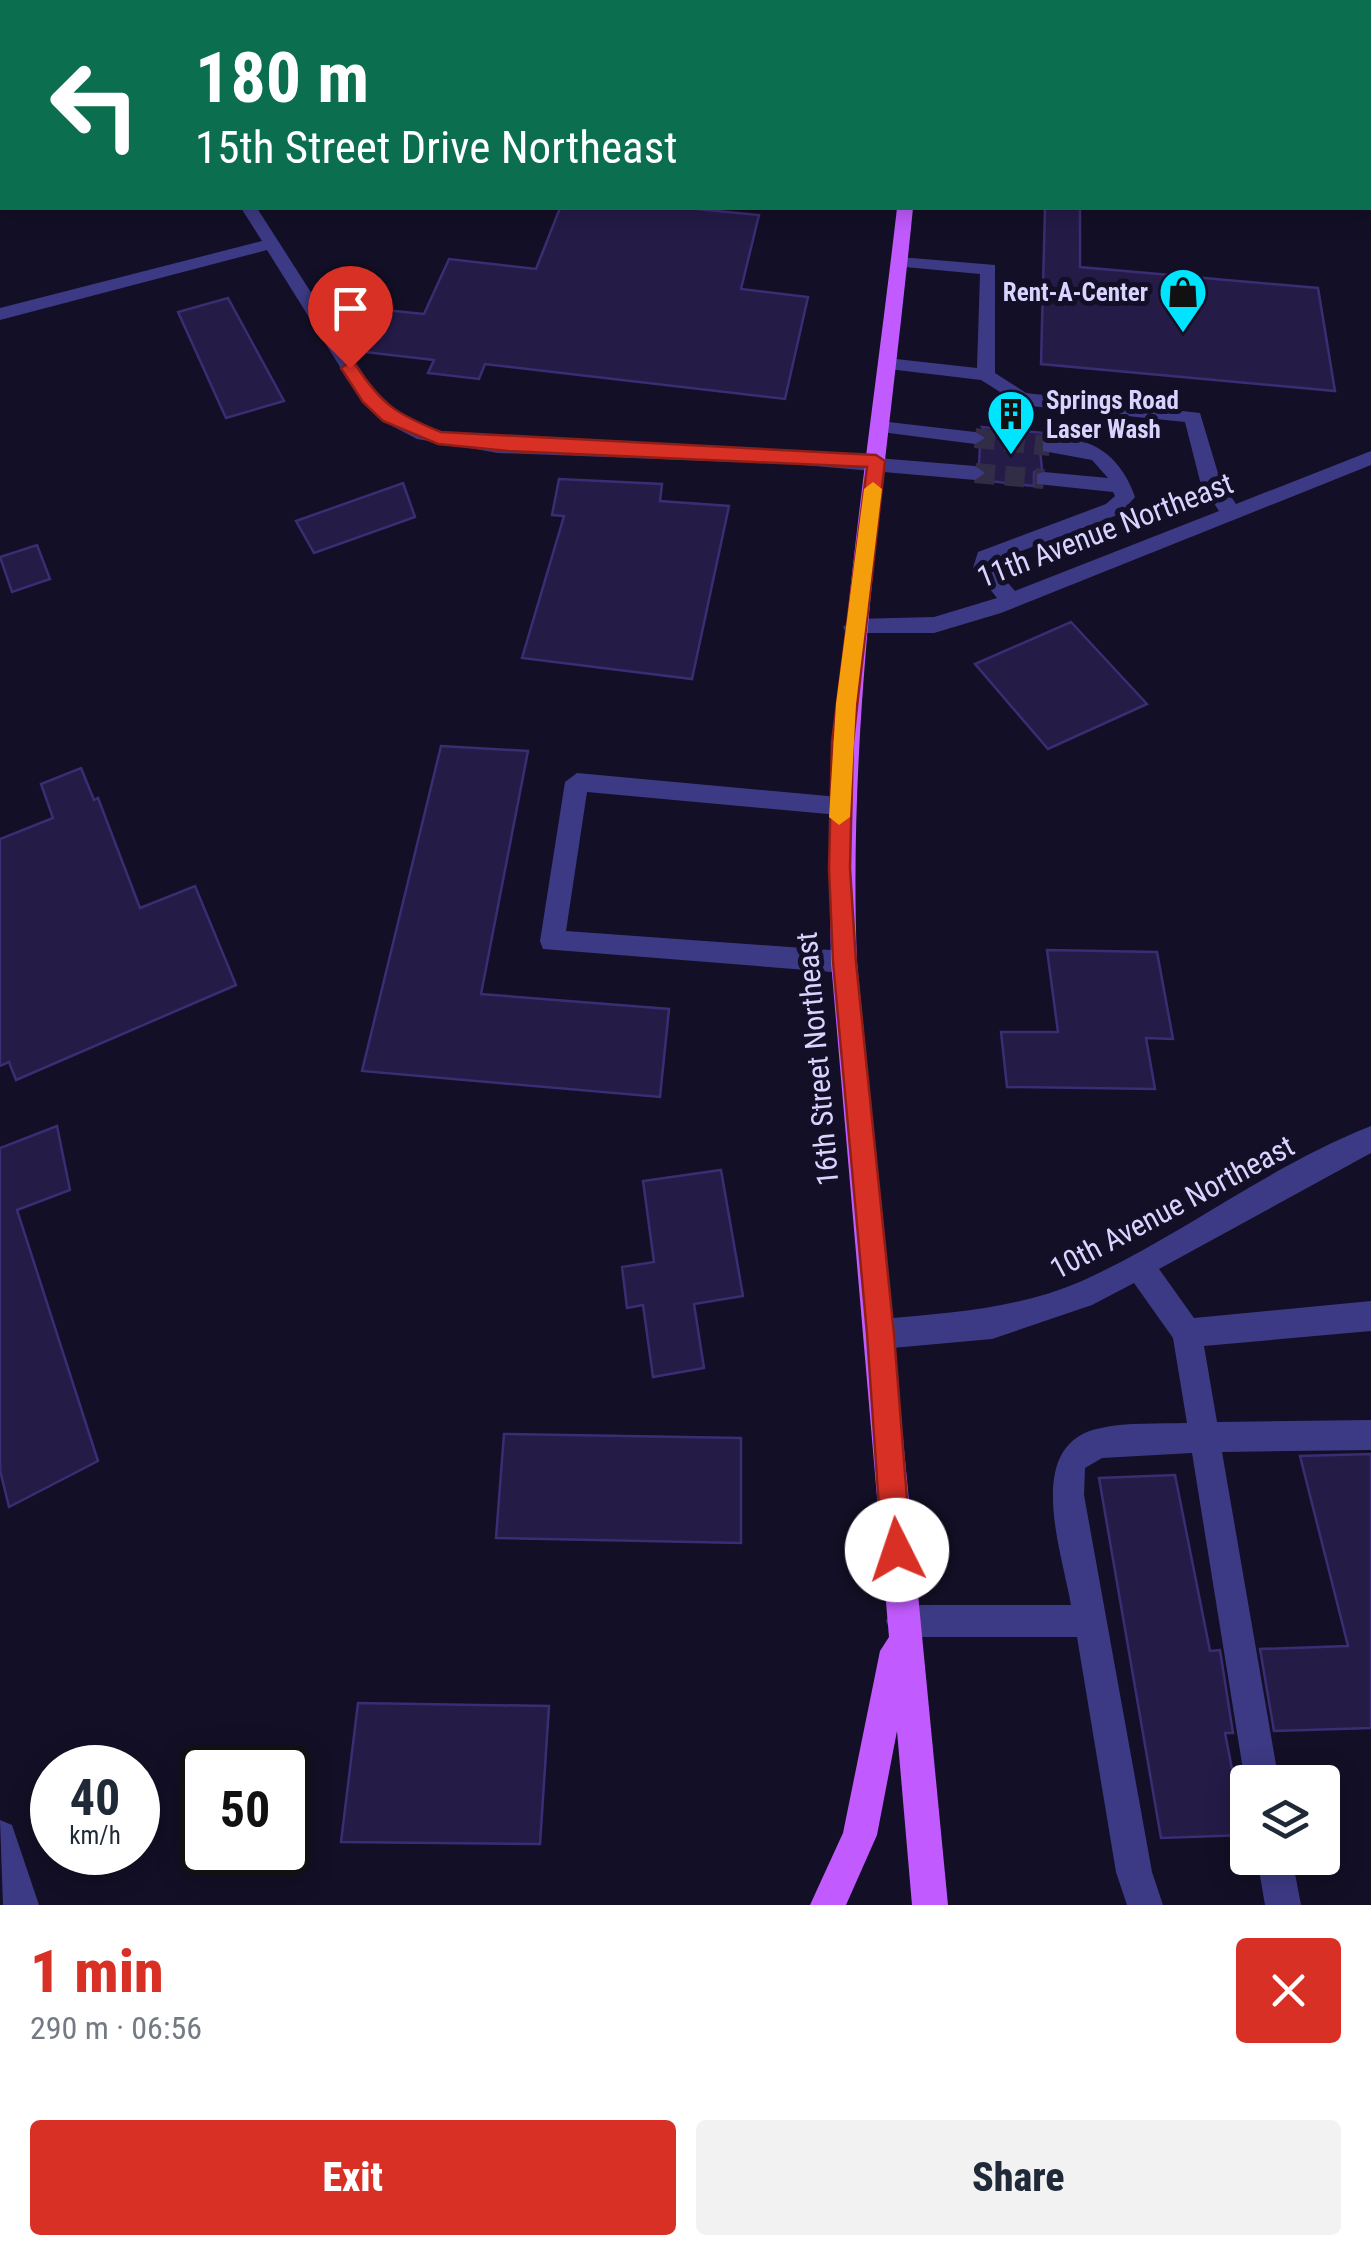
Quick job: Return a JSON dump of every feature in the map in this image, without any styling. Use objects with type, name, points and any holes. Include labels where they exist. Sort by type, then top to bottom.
[{"type":"main road","name":"16th Street Northeast","points":[[904,210],[854,627],[839,806],[844,962],[881,1334],[902,1622],[930,1905]]},
{"type":"main road","points":[[828,1905],[860,1834],[902,1622]]},
{"type":"street","points":[[250,210],[369,398],[389,417],[416,432],[508,445],[876,461],[975,473]]},
{"type":"street","points":[[0,314],[272,244]]},
{"type":"street","points":[[900,262],[990,269],[986,376]]},
{"type":"street","points":[[887,364],[986,376],[1022,399],[1193,417],[1210,482],[1232,513]]},
{"type":"street","points":[[880,427],[975,438]]},
{"type":"street","points":[[1012,601],[986,572],[985,557],[1113,509],[1125,497],[1103,455],[1050,446]]},
{"type":"street","name":"11th Avenue Northeast","points":[[854,627],[934,625],[1012,601],[1371,458]]},
{"type":"street","points":[[1044,479],[1122,486]]},
{"type":"street","points":[[839,806],[577,782],[552,941],[844,962]]},
{"type":"street","name":"10th Avenue Northeast","points":[[881,1334],[992,1324],[1092,1291],[1265,1193],[1370,1140]]},
{"type":"street","points":[[1139,1265],[1186,1333],[1259,1765]]},
{"type":"street","points":[[1186,1333],[1371,1316]]},
{"type":"street","points":[[1145,1905],[1134,1872],[1068,1495],[1073,1458],[1099,1443],[1371,1435]]},
{"type":"street","points":[[902,1622],[1090,1620]]},
{"type":"street","points":[[0,1837],[21,1905]]},
{"type":"street","points":[[1278,1875],[1283,1905]]},
{"type":"building","points":[[559,210],[707,210],[759,215],[741,289],[808,297],[785,399],[485,364],[479,379],[428,373],[434,360],[365,352],[385,310],[424,314],[449,259],[536,269]]},
{"type":"building","name":"Rent-A-Center","points":[[1045,210],[1080,210],[1080,267],[1318,288],[1335,391],[1041,364]]},
{"type":"building","points":[[228,298],[284,401],[226,418],[178,312]]},
{"type":"building","name":"Springs Road Laser Wash","points":[[982,427],[1044,433],[1039,441],[1042,469],[1034,472],[1034,486],[981,480],[989,473],[979,464],[980,445],[989,439]]},
{"type":"building","points":[[559,479],[662,484],[660,501],[729,506],[692,679],[522,658],[564,516],[552,515]]},
{"type":"building","points":[[403,483],[415,517],[314,553],[296,521]]},
{"type":"building","points":[[37,545],[50,579],[12,592],[0,557]]},
{"type":"building","points":[[1071,622],[1147,704],[1048,749],[975,664]]},
{"type":"building","points":[[441,746],[528,751],[481,994],[669,1009],[660,1097],[362,1071]]},
{"type":"building","points":[[81,768],[94,800],[98,798],[140,908],[195,886],[236,985],[16,1080],[9,1062],[0,1066],[0,839],[53,818],[41,784]]},
{"type":"building","points":[[1047,950],[1157,952],[1173,1039],[1146,1038],[1155,1089],[1007,1087],[1001,1032],[1058,1032]]},
{"type":"building","points":[[57,1126],[70,1190],[17,1210],[98,1461],[9,1507],[0,1470],[0,1148]]},
{"type":"building","points":[[721,1170],[743,1296],[694,1304],[704,1368],[653,1377],[643,1305],[627,1308],[622,1267],[654,1262],[643,1181]]},
{"type":"building","points":[[504,1434],[741,1438],[741,1543],[496,1538]]},
{"type":"building","points":[[1371,1454],[1371,1728],[1274,1731],[1260,1649],[1348,1646],[1300,1456]]},
{"type":"building","points":[[1175,1475],[1210,1651],[1220,1650],[1233,1733],[1225,1733],[1231,1765],[1230,1836],[1161,1838],[1099,1478]]},
{"type":"building","points":[[358,1703],[549,1706],[540,1844],[341,1842]]},
{"type":"tunnel","points":[[975,438],[1050,446]]},
{"type":"tunnel","points":[[975,473],[1044,479]]},
{"type":"slow traffic","points":[[839,817],[842,742],[873,489]]},
{"type":"place","name":"Rent-A-Center","points":[[1183,334]]},
{"type":"place","name":"Springs Road Laser Wash","points":[[1011,456]]},
{"type":"route","points":[[350,368],[369,398],[389,417],[416,432],[438,438],[508,445],[876,461],[842,742],[840,868],[844,962],[881,1334],[897,1550]]}]
